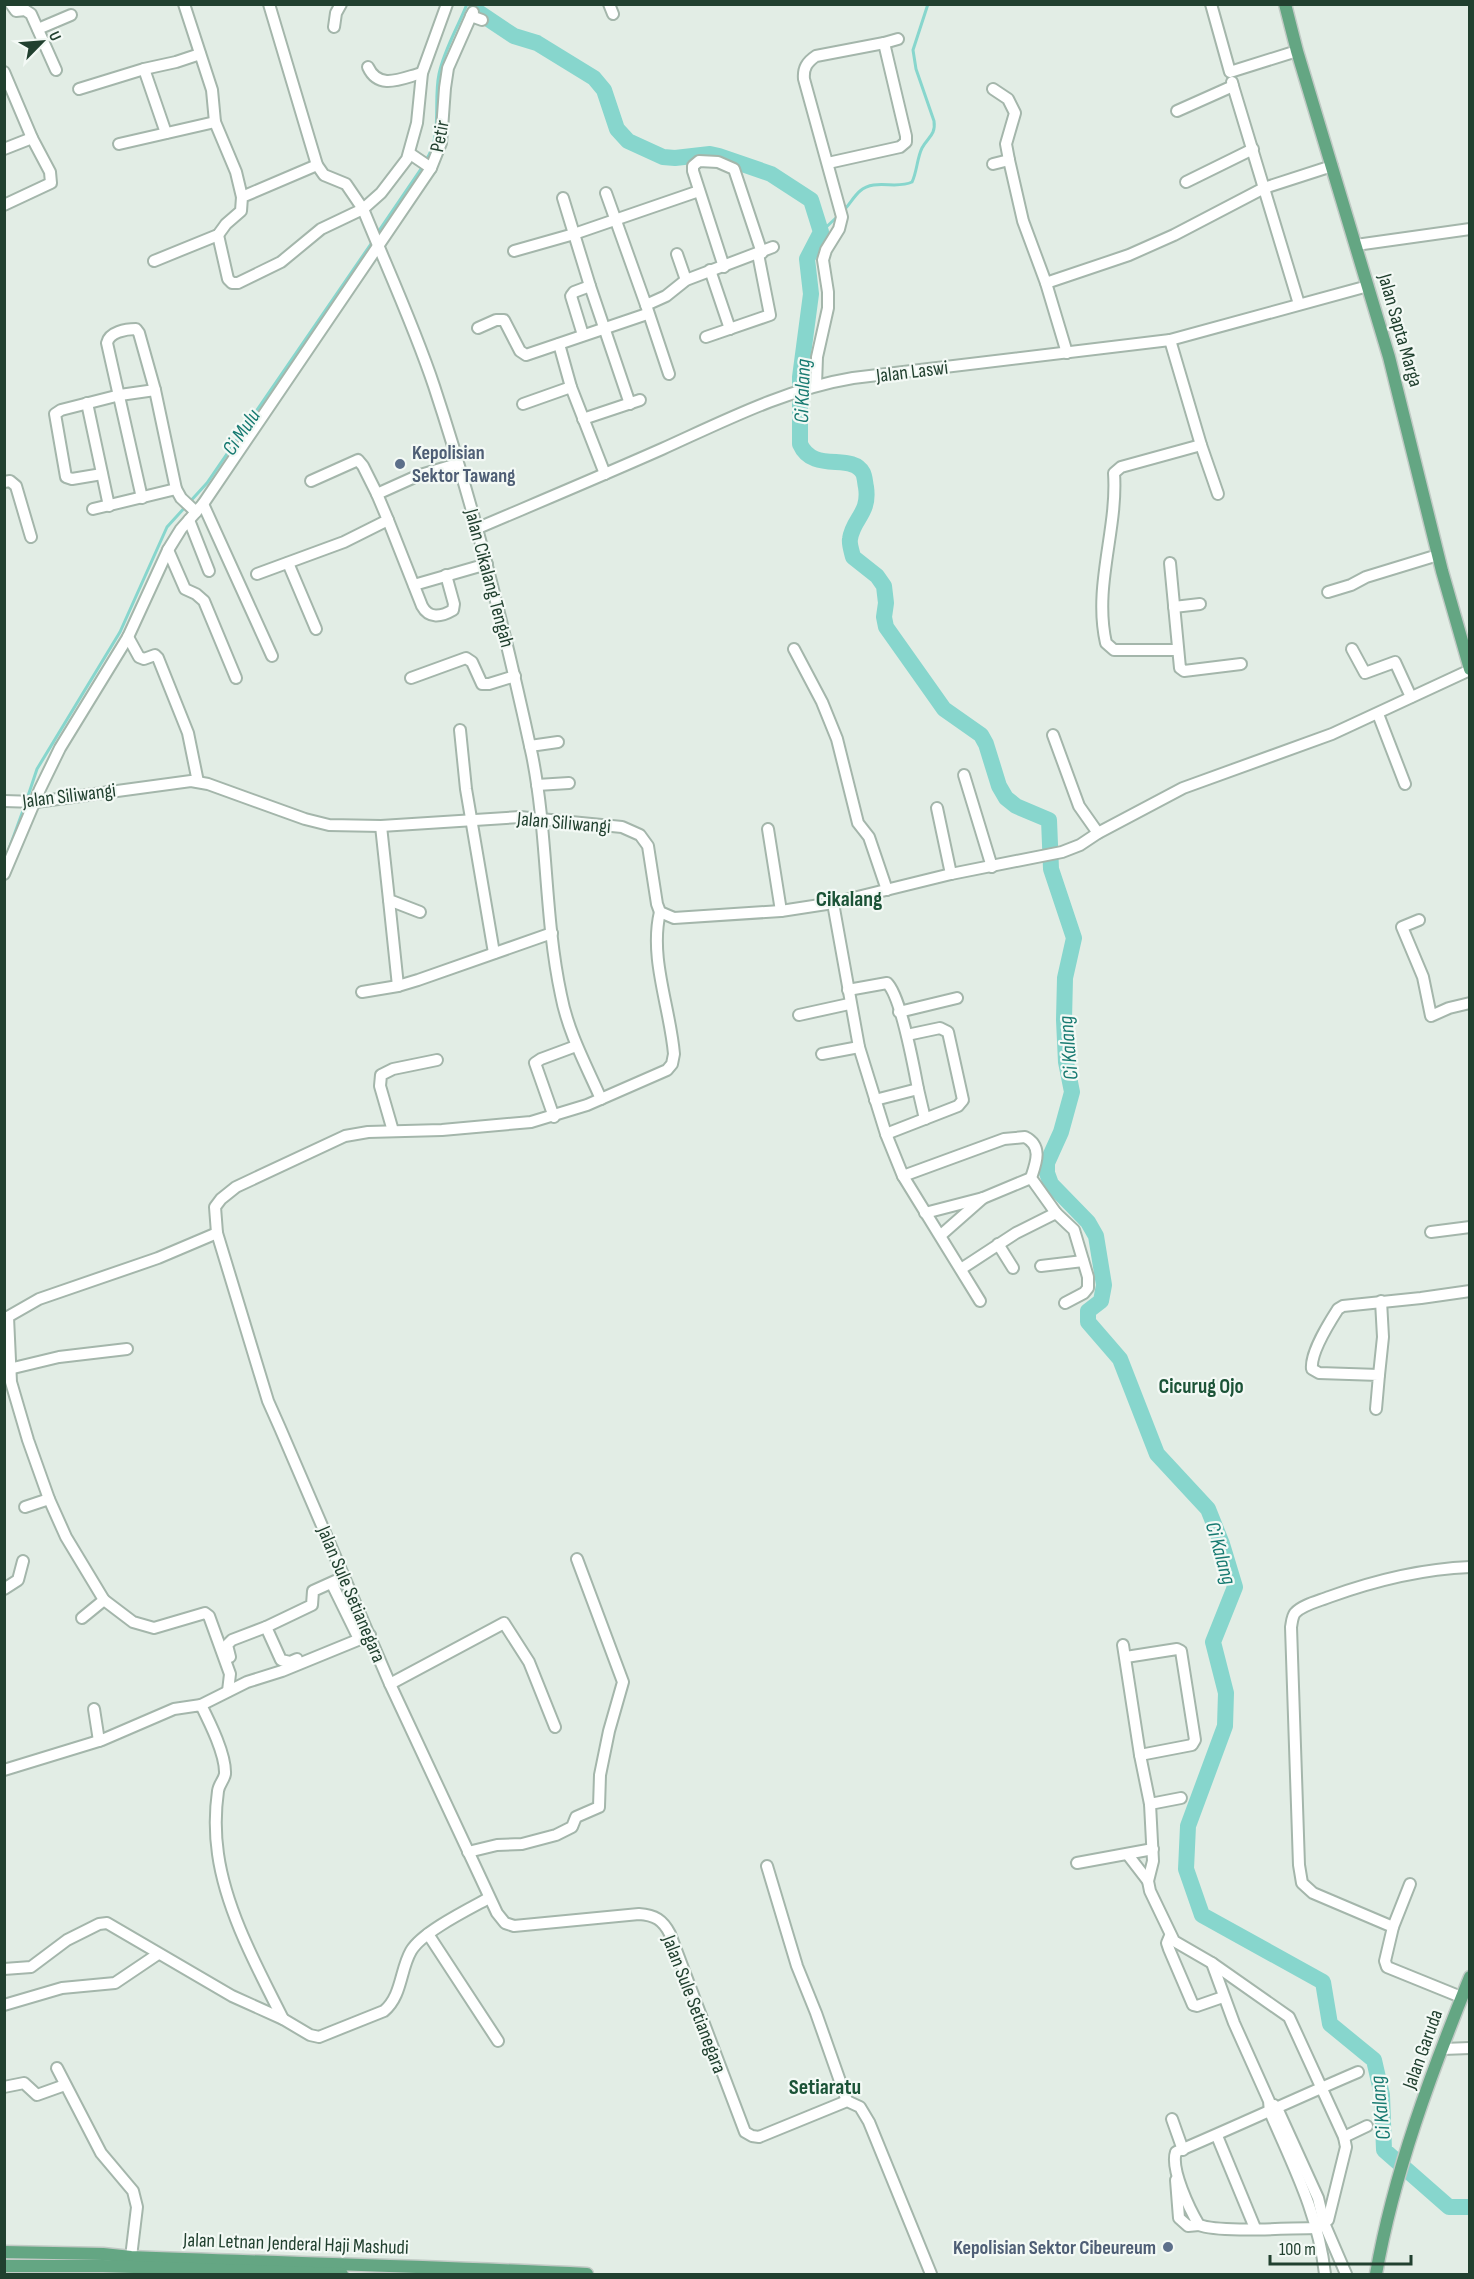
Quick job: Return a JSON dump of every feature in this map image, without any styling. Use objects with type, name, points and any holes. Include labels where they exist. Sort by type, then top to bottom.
[{"type":"main road","name":"Jalan Sapta Marga","points":[[1285,4],[1392,369],[1438,555],[1470,669]]},
{"type":"main road","name":"Jalan Garuda","points":[[1376,2274],[1404,2159],[1470,1977]]},
{"type":"main road","name":"Jalan Letnan Jenderal Haji Mashudi","points":[[4,2253],[342,2274]]},
{"type":"main road","name":"Jalan Letnan Jenderal Haji Mashudi","points":[[4,2266],[131,2257],[421,2266],[587,2274]]},
{"type":"street","points":[[11,4],[16,11],[25,10],[30,13],[56,70]]},
{"type":"street","points":[[154,261],[218,235],[226,224],[241,211],[242,197],[236,172],[215,122],[212,90],[184,4]]},
{"type":"street","points":[[242,197],[317,165],[269,4]]},
{"type":"street","points":[[334,27],[336,13],[341,4]]},
{"type":"street","points":[[1211,4],[1233,86],[1299,304]]},
{"type":"street","points":[[218,235],[228,278],[231,283],[238,283],[281,262],[321,229],[363,209],[386,187],[402,167],[409,153],[417,123],[422,73],[446,5]]},
{"type":"street","name":"Petir","points":[[4,873],[60,748],[128,636],[168,550],[378,244],[441,143],[448,68],[472,14],[482,20]]},
{"type":"street","points":[[38,28],[71,15]]},
{"type":"street","points":[[813,386],[828,308],[823,260],[826,250],[839,229],[841,213],[804,79],[806,65],[820,55],[898,39]]},
{"type":"street","points":[[828,163],[900,147],[906,142],[884,43]]},
{"type":"street","points":[[1230,72],[1297,51]]},
{"type":"street","points":[[80,89],[200,54]]},
{"type":"street","points":[[368,67],[370,73],[381,82],[422,73]]},
{"type":"street","points":[[144,69],[166,133]]},
{"type":"street","points":[[4,72],[9,94],[50,172],[51,183],[4,205]]},
{"type":"street","points":[[1177,111],[1233,86]]},
{"type":"street","points":[[993,89],[1008,99],[1015,113],[1006,144],[1023,221],[1046,283],[1067,353]]},
{"type":"street","points":[[119,144],[215,122]]},
{"type":"street","points":[[4,149],[32,138]]},
{"type":"street","points":[[1186,182],[1253,149]]},
{"type":"street","points":[[409,153],[426,164]]},
{"type":"street","points":[[706,337],[770,315],[760,253],[734,169],[718,162],[705,160],[696,162],[692,168],[724,267]]},
{"type":"street","points":[[993,164],[1010,160]]},
{"type":"street","name":"Jalan Cikalang Tengah","points":[[317,165],[324,175],[346,184],[363,209],[426,364],[478,528],[515,676],[543,818],[552,933],[560,995],[576,1046],[601,1099]]},
{"type":"street","points":[[1046,283],[1104,265],[1145,249],[1264,188],[1332,166]]},
{"type":"street","points":[[514,251],[574,234],[699,191]]},
{"type":"street","points":[[606,193],[669,374]]},
{"type":"street","points":[[563,198],[605,329],[635,402],[583,418]]},
{"type":"street","points":[[1356,245],[1470,229]]},
{"type":"street","points":[[478,328],[496,320],[505,320],[520,351],[525,354],[605,329],[646,310],[686,280],[774,247]]},
{"type":"street","points":[[677,254],[686,280]]},
{"type":"street","points":[[710,270],[730,329]]},
{"type":"street","points":[[583,335],[571,296],[572,293],[590,286]]},
{"type":"street","name":"Jalan Laswi","points":[[478,528],[748,410],[813,386],[853,378],[1170,340],[1368,286]]},
{"type":"street","points":[[142,498],[107,340],[112,334],[132,329],[136,329],[139,333],[155,390],[178,493],[195,511],[272,656]]},
{"type":"street","points":[[1170,340],[1201,446],[1218,494]]},
{"type":"street","points":[[559,344],[571,387],[605,474]]},
{"type":"street","points":[[523,404],[571,387]]},
{"type":"street","points":[[102,474],[72,480],[67,478],[54,415],[59,411],[87,403],[155,390]]},
{"type":"street","points":[[87,403],[109,506]]},
{"type":"street","points":[[1178,650],[1114,650],[1106,644],[1103,600],[1105,563],[1115,504],[1114,472],[1121,467],[1201,446]]},
{"type":"street","points":[[312,481],[357,460],[363,466],[388,520],[425,612],[433,616],[450,612],[453,607],[446,575]]},
{"type":"street","points":[[376,494],[417,476],[457,464]]},
{"type":"street","points":[[4,482],[10,481],[16,486],[31,537]]},
{"type":"street","points":[[93,509],[178,493]]},
{"type":"street","points":[[195,511],[210,572]]},
{"type":"street","points":[[257,574],[368,532],[388,520]]},
{"type":"street","points":[[168,550],[185,589],[204,601],[236,678]]},
{"type":"street","points":[[1328,592],[1351,585],[1366,577],[1438,555]]},
{"type":"street","points":[[288,563],[316,629]]},
{"type":"street","points":[[1170,563],[1179,667],[1184,671],[1241,664]]},
{"type":"street","points":[[414,585],[487,564]]},
{"type":"street","points":[[1174,607],[1200,604]]},
{"type":"street","points":[[128,636],[139,657],[144,659],[154,655],[158,658],[188,733],[198,782]]},
{"type":"street","points":[[794,649],[822,702],[838,742],[858,823],[870,840],[887,890]]},
{"type":"street","points":[[1352,649],[1365,673],[1395,662],[1412,697]]},
{"type":"street","points":[[411,678],[466,658],[472,662],[482,684],[515,676]]},
{"type":"street","points":[[660,912],[668,917],[685,918],[781,911],[833,903],[951,874],[1055,854],[1080,845],[1098,833],[1192,784],[1308,744],[1378,714],[1470,669]]},
{"type":"street","points":[[1378,714],[1405,784]]},
{"type":"street","points":[[460,730],[471,819],[494,953]]},
{"type":"street","points":[[1053,735],[1079,806],[1098,833]]},
{"type":"street","points":[[530,746],[558,742]]},
{"type":"street","points":[[964,775],[992,867]]},
{"type":"street","name":"Jalan Siliwangi","points":[[9,802],[36,802],[191,780],[316,822],[341,826],[381,826],[471,819],[543,818],[616,826],[640,835],[648,846],[655,896],[660,912]]},
{"type":"street","points":[[537,785],[569,783]]},
{"type":"street","points":[[936,808],[951,874]]},
{"type":"street","points":[[381,826],[398,986]]},
{"type":"street","points":[[768,829],[781,911]]},
{"type":"street","points":[[389,900],[420,912]]},
{"type":"street","points":[[833,903],[849,1004],[859,1047],[886,1134],[903,1176],[980,1300]]},
{"type":"street","name":"Jalan Sule Setianegara","points":[[660,912],[656,930],[657,949],[674,1050],[673,1061],[668,1069],[601,1099],[554,1117],[531,1122],[345,1136],[236,1187],[221,1198],[216,1207],[217,1233],[268,1401],[390,1684],[489,1898],[505,1923],[514,1926],[639,1914],[655,1917],[663,1922],[670,1934],[732,2103],[743,2130],[748,2135],[763,2136],[847,2101]]},
{"type":"street","points":[[1419,920],[1402,927],[1423,977],[1431,1016],[1449,1008],[1470,1003]]},
{"type":"street","points":[[362,992],[398,986],[552,933]]},
{"type":"street","points":[[848,990],[887,983],[892,988],[907,1035],[924,1119]]},
{"type":"street","points":[[899,1012],[957,998]]},
{"type":"street","points":[[799,1015],[849,1004]]},
{"type":"street","points":[[886,1134],[959,1104],[963,1100],[947,1030],[936,1029],[907,1035]]},
{"type":"street","points":[[554,1117],[535,1063],[576,1046]]},
{"type":"street","points":[[822,1054],[859,1047]]},
{"type":"street","points":[[393,1131],[380,1086],[381,1075],[390,1070],[437,1060]]},
{"type":"street","points":[[875,1100],[918,1089]]},
{"type":"street","points":[[903,1176],[1004,1139],[1021,1137],[1031,1141],[1037,1151],[1037,1161],[1031,1178],[983,1198],[925,1213]]},
{"type":"street","points":[[1031,1178],[1056,1213],[1074,1230],[1088,1276],[1087,1290],[1080,1297],[1065,1303]]},
{"type":"street","points":[[941,1235],[983,1198]]},
{"type":"street","points":[[961,1269],[998,1244],[1056,1213]]},
{"type":"street","points":[[1431,1232],[1470,1227]]},
{"type":"street","points":[[217,1233],[158,1258],[39,1299],[6,1318],[13,1395],[49,1499],[66,1537],[104,1600],[133,1622],[154,1628],[196,1614],[205,1613],[209,1616],[230,1674],[228,1691]]},
{"type":"street","points":[[998,1244],[1013,1268]]},
{"type":"street","points":[[1041,1266],[1083,1261]]},
{"type":"street","points":[[1379,1375],[1317,1373],[1312,1369],[1311,1365],[1320,1342],[1339,1308],[1470,1291]]},
{"type":"street","points":[[1376,1408],[1383,1337],[1381,1302]]},
{"type":"street","points":[[9,1369],[59,1357],[127,1349]]},
{"type":"street","points":[[25,1507],[49,1499]]},
{"type":"street","points":[[468,1852],[497,1845],[522,1844],[556,1835],[572,1827],[576,1817],[599,1806],[600,1774],[623,1682],[577,1559]]},
{"type":"street","points":[[4,1589],[18,1580],[23,1561]]},
{"type":"street","points":[[1394,1927],[1313,1893],[1302,1883],[1299,1865],[1291,1627],[1299,1610],[1388,1577],[1433,1569],[1470,1567]]},
{"type":"street","points":[[237,1674],[227,1645],[232,1640],[312,1605],[313,1591],[344,1577]]},
{"type":"street","points":[[332,1584],[358,1637]]},
{"type":"street","points":[[82,1618],[104,1600]]},
{"type":"street","points":[[390,1684],[504,1623],[529,1662],[555,1727]]},
{"type":"street","points":[[266,1627],[278,1656],[285,1662],[331,1645]]},
{"type":"street","points":[[4,1770],[99,1741],[168,1711],[201,1705],[247,1682],[300,1665],[370,1635]]},
{"type":"street","points":[[1123,1645],[1150,1804],[1153,1849],[1153,1861],[1148,1881],[1150,1891],[1170,1936],[1177,1944],[1212,1963],[1289,2017],[1322,2087],[1344,2137],[1346,2152],[1338,2173],[1329,2216],[1321,2225],[1255,2228],[1207,2228],[1199,2225],[1176,2171],[1176,2152],[1217,2136],[1272,2107],[1322,2087],[1358,2072]]},
{"type":"street","points":[[1126,1657],[1181,1651],[1195,1740],[1192,1745],[1140,1755]]},
{"type":"street","points":[[201,1705],[222,1753],[225,1772],[219,1787],[215,1818],[221,1870],[227,1893],[254,1959],[283,2019]]},
{"type":"street","points":[[94,1709],[99,1741]]},
{"type":"street","points":[[1150,1804],[1181,1798]]},
{"type":"street","points":[[1077,1863],[1153,1849]]},
{"type":"street","points":[[1128,1855],[1148,1881]]},
{"type":"street","points":[[767,1866],[797,1966],[847,2101],[860,2108],[869,2122],[930,2274]]},
{"type":"street","points":[[1410,1884],[1394,1927],[1385,1961],[1386,1966],[1461,1997]]},
{"type":"street","points":[[4,1969],[31,1967],[67,1940],[104,1923],[131,1936],[232,1996],[283,2019],[310,2035],[319,2037],[384,2011],[392,2004],[410,1953],[428,1934],[489,1898]]},
{"type":"street","points":[[428,1934],[498,2041]]},
{"type":"street","points":[[1170,1936],[1167,1943],[1192,2004],[1197,2006],[1223,1997]]},
{"type":"street","points":[[4,2005],[62,1988],[115,1983],[158,1954]]},
{"type":"street","points":[[1212,1963],[1223,1997],[1313,2200],[1321,2225],[1346,2274]]},
{"type":"street","points":[[1443,2049],[1470,2048]]},
{"type":"street","points":[[57,2068],[104,2158],[133,2191],[137,2207],[131,2257]]},
{"type":"street","points":[[4,2087],[24,2083],[34,2095],[39,2095],[65,2085]]},
{"type":"street","points":[[1172,2119],[1183,2150]]},
{"type":"street","points":[[1344,2137],[1367,2126]]},
{"type":"street","points":[[1217,2136],[1255,2228]]},
{"type":"street","points":[[1313,2200],[1335,2190]]},
{"type":"street","points":[[1321,2225],[1325,2274]]},
{"type":"waterway","name":"Ci Mulu","points":[[426,160],[436,129],[437,85],[441,65],[467,4]]},
{"type":"waterway","points":[[844,210],[866,187],[912,182],[920,152],[933,133],[934,121],[916,69],[913,50],[928,4]]},
{"type":"waterway","name":"Ci Kalang","points":[[478,12],[514,36],[537,43],[594,78],[604,90],[617,129],[628,141],[663,157],[710,154],[719,156],[771,174],[811,200],[821,232],[807,259],[811,294],[800,377],[800,444],[806,453],[814,458],[850,464],[858,467],[863,473],[866,504],[854,526],[850,546],[853,557],[877,576],[884,586],[886,627],[944,709],[981,735],[999,786],[1006,798],[1016,806],[1049,820],[1051,869],[1074,938],[1065,978],[1064,1020],[1066,1062],[1072,1092],[1061,1132],[1047,1163],[1047,1173],[1051,1184],[1088,1222],[1096,1236],[1104,1285],[1101,1301],[1088,1311],[1088,1322],[1120,1359],[1157,1454],[1208,1509],[1235,1587],[1213,1642],[1226,1693],[1225,1726],[1188,1826],[1186,1869],[1202,1915],[1323,1982],[1330,2024],[1374,2060],[1382,2095],[1384,2150],[1449,2207],[1470,2207]]},
{"type":"waterway","name":"Ci Mulu","points":[[376,235],[423,166]]},
{"type":"waterway","points":[[821,232],[838,216]]},
{"type":"waterway","name":"Ci Mulu","points":[[27,799],[37,769],[120,632],[167,527],[207,483],[373,241]]},
{"type":"waterway","name":"Ci Mulu","points":[[9,849],[25,805]]},
{"type":"place","name":"Kepolisian Sektor Tawang","points":[[400,464]]},
{"type":"place","name":"Kepolisian Sektor Cibeureum","points":[[1168,2247]]},
{"type":"district","name":"Cikalang","points":[[849,898]]},
{"type":"district","name":"Cicurug Ojo","points":[[1201,1386]]},
{"type":"district","name":"Setiaratu","points":[[825,2086]]}]
